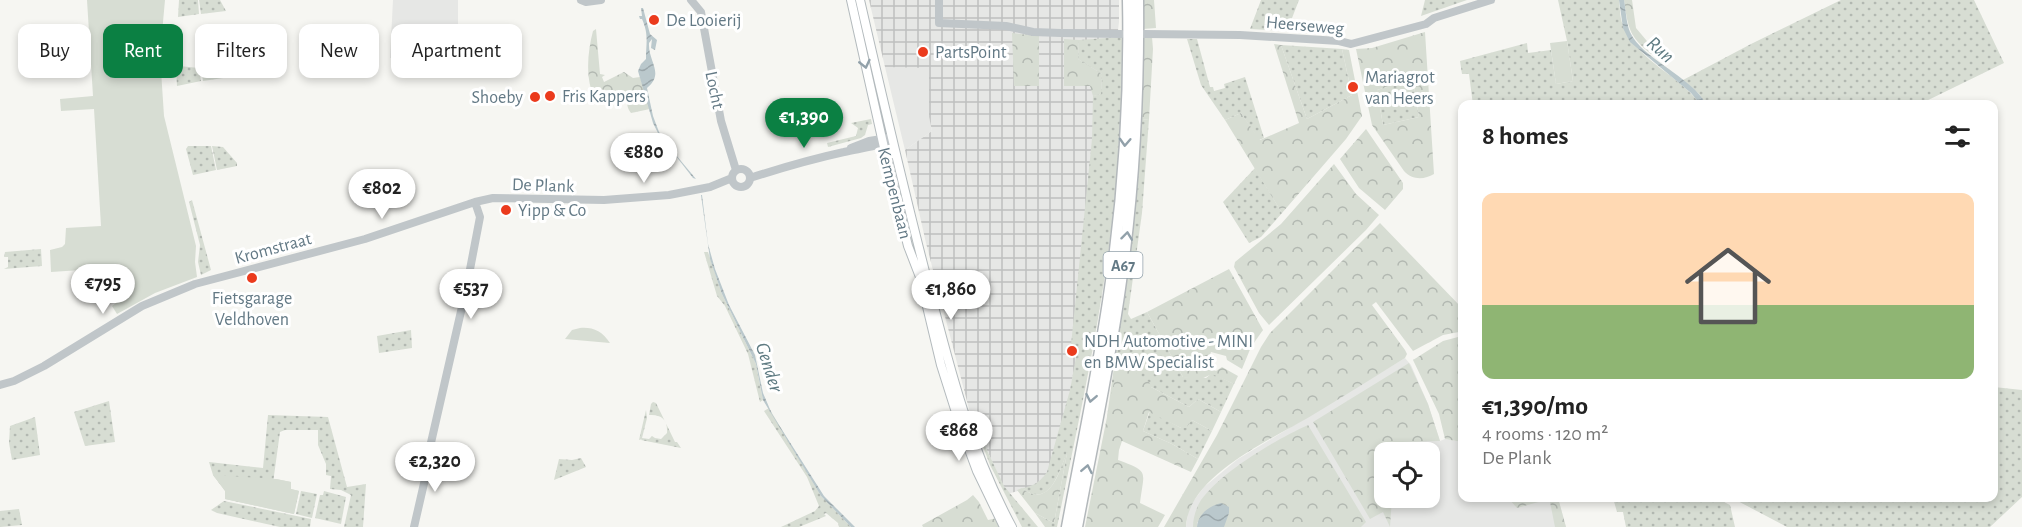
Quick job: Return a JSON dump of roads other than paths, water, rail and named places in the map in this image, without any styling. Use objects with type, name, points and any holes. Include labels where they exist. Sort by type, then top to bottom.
[{"type":"highway","name":"A67","points":[[1067,527],[1106,315],[1115,249],[1126,116],[1128,0]]},
{"type":"highway","name":"A67","points":[[1077,527],[1116,317],[1125,251],[1135,146],[1138,0]]},
{"type":"main road","name":"Kempenbaan","points":[[851,0],[909,246],[950,383]]},
{"type":"main road","name":"Kempenbaan","points":[[860,0],[950,383]]},
{"type":"main road","points":[[950,383],[960,425],[977,471],[1004,527]]},
{"type":"main road","points":[[950,383],[982,466],[1012,527]]},
{"type":"street","points":[[581,0],[601,0]]},
{"type":"street","points":[[939,0],[939,23],[1006,26],[1033,32],[1121,34]]},
{"type":"street","name":"Heerseweg","points":[[1144,34],[1240,35],[1339,41],[1351,44],[1426,24],[1443,14],[1491,0]]},
{"type":"street","name":"Locht","points":[[692,1],[702,24],[722,122],[736,175]]},
{"type":"street","points":[[736,175],[749,176],[847,151],[854,146],[892,138]]},
{"type":"street","name":"De Plank","points":[[475,202],[493,198],[604,200],[669,195],[717,185],[736,175],[743,186],[748,183],[749,176]]},
{"type":"street","points":[[414,527],[480,217],[475,202]]},
{"type":"street","name":"Kromstraat","points":[[0,385],[14,381],[44,366],[142,306],[195,284],[365,239],[475,202]]},
{"type":"water","points":[[1619,0],[1624,0],[1630,32],[1636,42],[1690,85],[1704,100],[1697,100],[1630,42],[1623,28]]},
{"type":"water","points":[[641,8],[643,8],[650,34],[657,40],[655,50],[651,48],[652,39],[649,43],[655,77],[647,88],[653,116],[659,132],[696,179],[693,178],[658,133],[653,123],[638,71],[646,59],[646,34],[639,16],[642,16]]},
{"type":"water","points":[[701,195],[708,244],[715,269],[729,305],[755,355],[763,393],[772,414],[824,496],[855,527],[851,527],[821,496],[763,400],[756,364],[722,294],[710,259]]},
{"type":"water","points":[[1221,503],[1229,507],[1224,527],[1197,527],[1199,518],[1205,511]]},
{"type":"place","name":"De Looierij","points":[[654,20]]},
{"type":"place","name":"PartsPoint","points":[[923,52]]},
{"type":"place","name":"Mariagrot van Heers","points":[[1353,87]]},
{"type":"place","name":"Fris Kappers","points":[[550,96]]},
{"type":"place","name":"Shoeby","points":[[535,97]]},
{"type":"place","name":"Yipp & Co","points":[[506,210]]},
{"type":"place","name":"Fietsgarage Veldhoven","points":[[252,278]]},
{"type":"place","name":"NDH Automotive - MINI en BMW Specialist","points":[[1072,351]]},
{"type":"water label","name":"Run","points":[[1661,49]]},
{"type":"water label","name":"Gender","points":[[770,367]]}]
